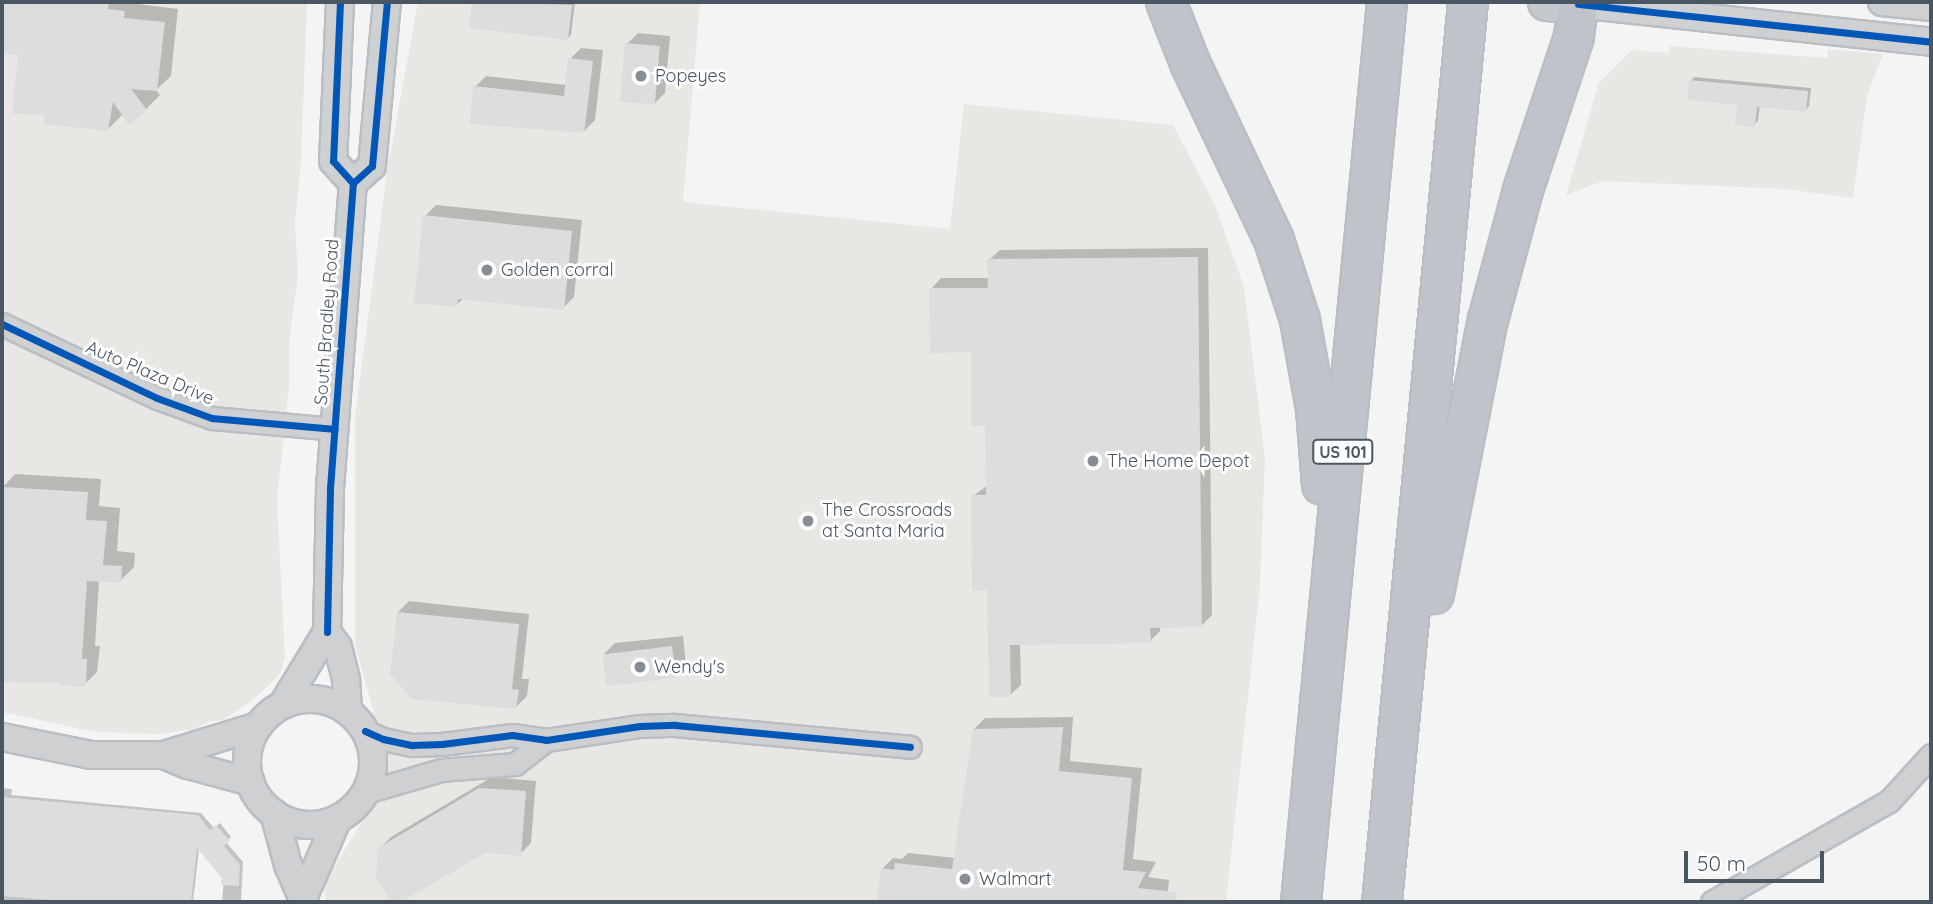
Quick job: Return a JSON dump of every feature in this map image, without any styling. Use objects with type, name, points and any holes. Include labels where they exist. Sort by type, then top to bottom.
[{"type":"highway","points":[[1166,2],[1190,63],[1274,240],[1300,320],[1316,409],[1325,524],[1320,690]]},
{"type":"highway","name":"US 101","points":[[1301,902],[1387,2]]},
{"type":"highway","points":[[1382,902],[1468,2]]},
{"type":"highway","points":[[1395,781],[1488,320],[1523,190],[1574,37],[1567,3]]},
{"type":"street","points":[[340,2],[333,160],[353,183],[372,166],[387,2]]},
{"type":"street","points":[[1882,2],[1931,8]]},
{"type":"street","points":[[1567,3],[1931,42]]},
{"type":"street","name":"South Bradley Road","points":[[348,711],[338,647],[327,632],[326,577],[353,183]]},
{"type":"street","name":"Auto Plaza Drive","points":[[2,324],[157,398],[212,418],[335,429]]},
{"type":"street","points":[[283,704],[302,699],[328,701],[348,711],[365,731],[374,757],[373,773],[366,792],[345,815],[321,825],[295,823],[274,813],[256,795],[247,771],[249,743],[258,726],[283,704],[327,632]]},
{"type":"street","points":[[365,731],[383,739],[412,745],[512,735],[547,740],[640,726],[675,725],[910,747]]},
{"type":"street","points":[[2,737],[91,755],[164,755],[258,726]]},
{"type":"street","points":[[366,792],[441,771],[515,764],[547,740]]},
{"type":"street","points":[[164,755],[188,765],[251,782]]},
{"type":"street","points":[[1712,902],[1889,801],[1931,755]]},
{"type":"street","points":[[274,813],[288,865],[304,900]]},
{"type":"street","points":[[304,900],[338,818]]},
{"type":"shaded area","points":[[2,2],[307,2],[301,161],[295,223],[298,275],[289,342],[289,386],[277,500],[285,657],[280,674],[254,699],[223,720],[209,721],[196,729],[157,734],[96,732],[2,712]]},
{"type":"shaded area","name":"The Crossroads at Santa Maria","points":[[418,2],[700,2],[683,202],[950,229],[964,104],[1173,125],[1215,205],[1244,287],[1265,458],[1260,585],[1226,902],[326,902],[323,885],[369,811],[373,709],[355,645],[355,417],[387,172]]},
{"type":"shaded area","points":[[1670,46],[1827,58],[1828,49],[1883,54],[1867,96],[1853,198],[1785,189],[1603,181],[1566,195],[1599,83],[1632,50],[1669,53]]},
{"type":"building","points":[[2,2],[109,2],[108,9],[125,11],[124,18],[165,22],[157,91],[131,89],[147,110],[129,125],[113,102],[108,131],[44,124],[45,116],[12,113],[18,55],[2,54]]},
{"type":"building","points":[[472,2],[572,5],[568,40],[469,28]]},
{"type":"building","points":[[625,43],[660,46],[655,105],[620,102]]},
{"type":"building","points":[[568,58],[593,61],[584,133],[470,124],[473,86],[564,96]]},
{"type":"building","points":[[1689,80],[1808,91],[1806,112],[1757,107],[1755,127],[1735,125],[1737,105],[1687,100]]},
{"type":"building","points":[[423,215],[572,231],[564,310],[458,299],[457,307],[414,303]]},
{"type":"building","name":"The Home Depot","points":[[1198,257],[1202,627],[1150,628],[1151,643],[1010,645],[1011,697],[989,697],[987,590],[972,591],[971,495],[986,495],[985,426],[971,426],[971,352],[930,353],[929,288],[988,288],[987,259]]},
{"type":"building","points":[[2,487],[88,492],[86,520],[107,521],[103,565],[122,566],[121,583],[87,581],[82,659],[87,659],[86,687],[58,683],[2,682]]},
{"type":"building","points":[[397,612],[519,624],[512,689],[519,690],[516,709],[412,699],[390,674]]},
{"type":"building","points":[[672,646],[676,678],[606,686],[603,655]]},
{"type":"building","points":[[1063,727],[1059,771],[1132,778],[1123,870],[1146,872],[1138,888],[1177,892],[1176,902],[877,902],[881,868],[894,870],[895,863],[952,869],[973,729]]},
{"type":"building","points":[[479,788],[526,791],[521,856],[485,853],[401,902],[391,902],[376,878],[378,848]]},
{"type":"building","points":[[2,797],[198,815],[210,830],[216,825],[230,841],[224,846],[240,865],[239,886],[221,885],[222,878],[197,848],[191,902],[77,902],[2,896]]},
{"type":"cycle path","points":[[340,2],[333,161],[353,183]]},
{"type":"cycle path","points":[[327,632],[330,488],[353,183],[372,166],[387,2]]},
{"type":"cycle path","points":[[1578,4],[1931,42]]},
{"type":"cycle path","points":[[2,324],[157,398],[212,418],[335,429]]},
{"type":"cycle path","points":[[365,731],[383,739],[412,745],[512,735],[546,740],[640,726],[675,725],[910,747]]},
{"type":"place","name":"Popeyes","points":[[641,76]]},
{"type":"place","name":"Golden corral","points":[[487,270]]},
{"type":"place","name":"The Home Depot","points":[[1093,461]]},
{"type":"place","name":"The Crossroads at Santa Maria","points":[[808,521]]},
{"type":"place","name":"Wendy's","points":[[640,667]]},
{"type":"place","name":"Walmart","points":[[965,879]]}]
